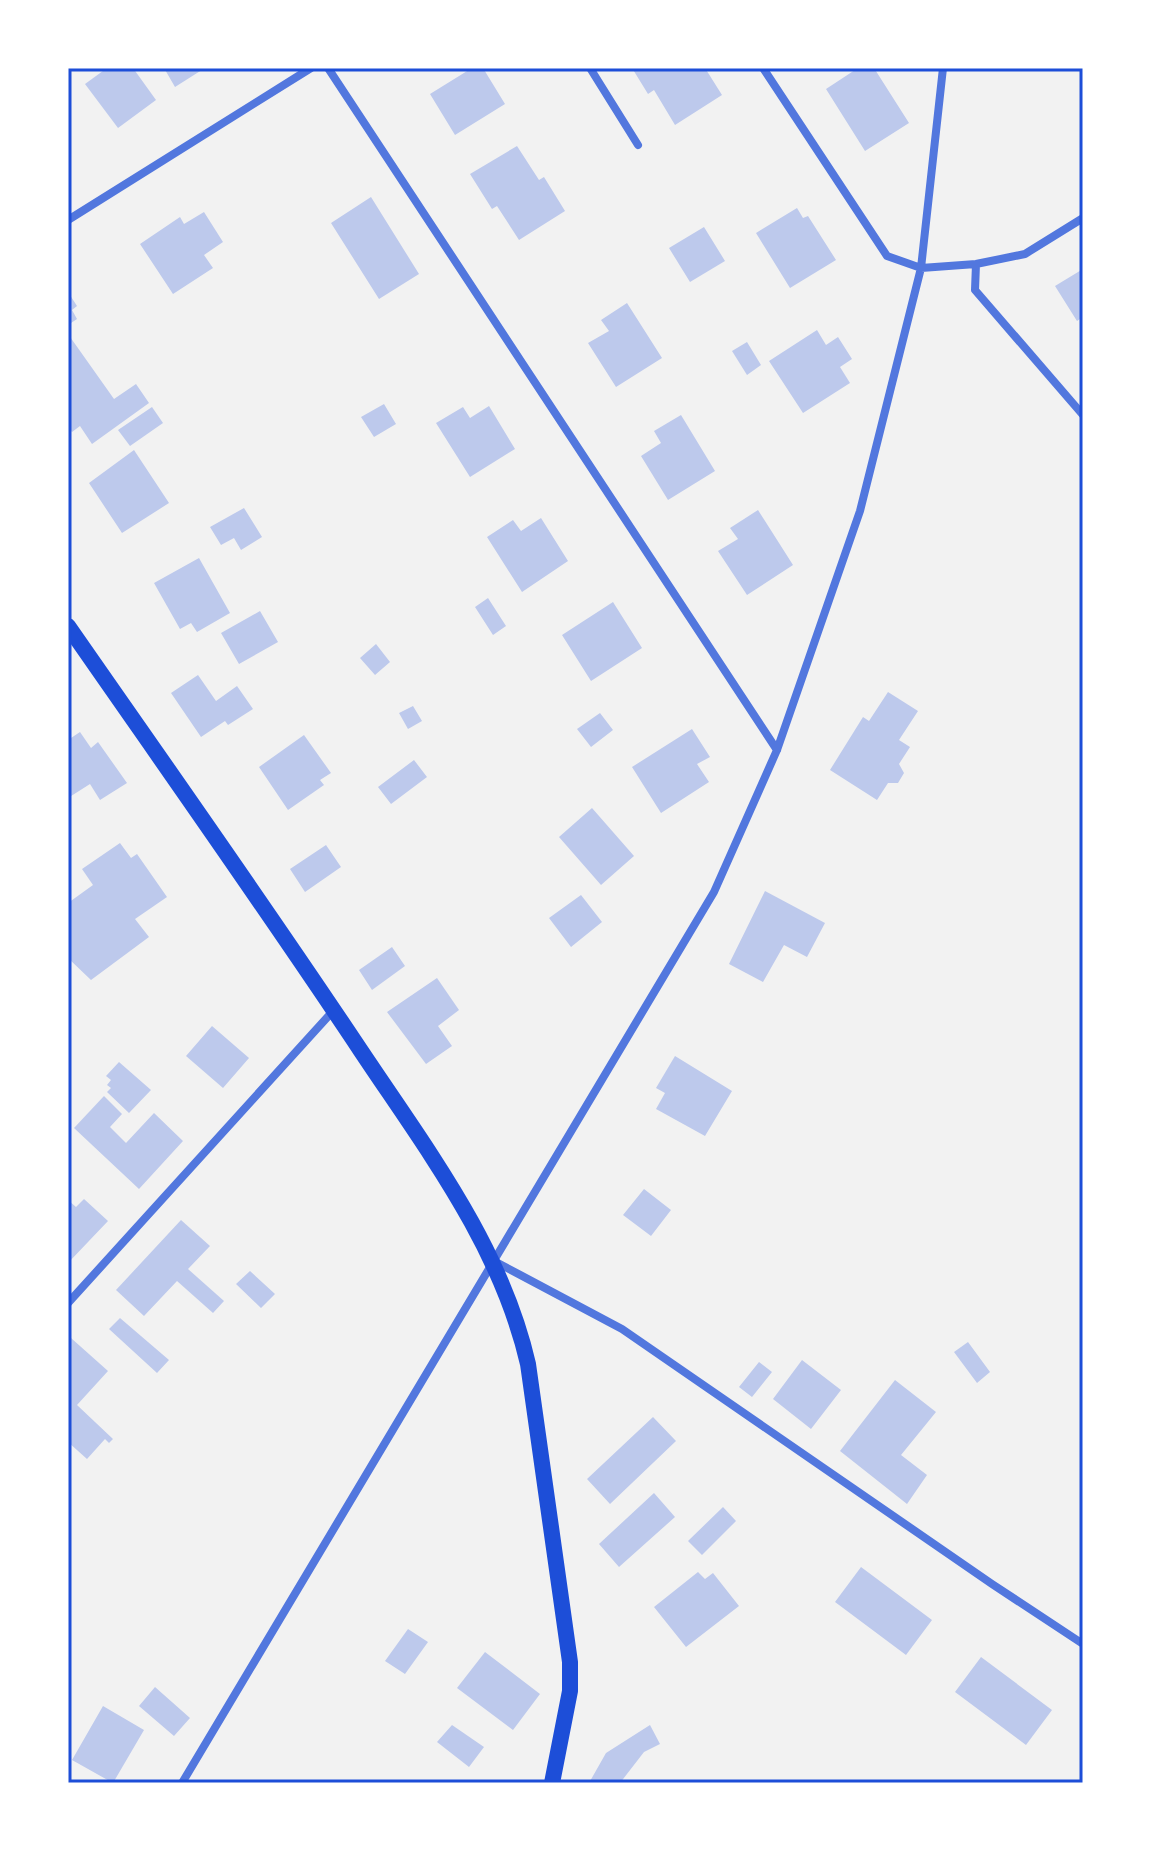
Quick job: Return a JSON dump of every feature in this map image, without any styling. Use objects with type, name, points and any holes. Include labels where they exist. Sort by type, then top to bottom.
[{"type":"main road","points":[[68,626],[334,1010],[462,1203],[493,1261],[521,1334],[528,1364],[570,1662],[570,1691],[552,1783]]},
{"type":"street","points":[[68,220],[311,68]]},
{"type":"street","points":[[328,68],[777,750]]},
{"type":"street","points":[[590,68],[638,145]]},
{"type":"street","points":[[763,68],[887,256],[921,268],[976,264],[1025,254],[1083,218]]},
{"type":"street","points":[[182,1783],[714,892],[777,750],[860,511],[921,268],[943,68]]},
{"type":"street","points":[[976,264],[975,290],[1083,415]]},
{"type":"street","points":[[68,1303],[334,1010]]},
{"type":"street","points":[[493,1261],[622,1329],[1083,1644]]},
{"type":"building","points":[[107,68],[133,68],[156,100],[118,128],[85,84]]},
{"type":"building","points":[[164,68],[205,68],[175,87]]},
{"type":"building","points":[[472,68],[483,68],[505,104],[455,135],[430,94]]},
{"type":"building","points":[[632,68],[705,68],[722,95],[675,125],[654,90],[648,94]]},
{"type":"building","points":[[858,68],[874,68],[909,123],[865,151],[826,89]]},
{"type":"building","points":[[517,146],[539,180],[544,177],[565,211],[519,240],[497,206],[492,209],[470,174]]},
{"type":"building","points":[[371,197],[419,274],[379,299],[331,223]]},
{"type":"building","points":[[797,208],[803,218],[808,216],[836,260],[790,288],[756,233]]},
{"type":"building","points":[[204,212],[223,242],[204,255],[213,268],[173,294],[140,244],[180,217],[184,224]]},
{"type":"building","points":[[704,227],[725,261],[690,282],[669,248]]},
{"type":"building","points":[[1083,269],[1083,317],[1077,321],[1055,286]]},
{"type":"building","points":[[68,292],[77,306],[72,310],[77,319],[68,325]]},
{"type":"building","points":[[627,303],[662,358],[616,387],[588,343],[609,331],[601,320]]},
{"type":"building","points":[[817,330],[826,345],[838,337],[852,359],[840,367],[850,383],[803,413],[769,361]]},
{"type":"building","points":[[68,334],[114,399],[136,384],[149,403],[92,444],[80,426],[72,432],[68,427]]},
{"type":"building","points":[[747,342],[761,365],[747,375],[732,351]]},
{"type":"building","points":[[384,404],[396,424],[374,437],[361,417]]},
{"type":"building","points":[[489,406],[515,449],[470,477],[436,423],[463,407],[470,418]]},
{"type":"building","points":[[152,407],[163,423],[130,446],[118,430]]},
{"type":"building","points":[[681,415],[715,471],[668,500],[641,456],[661,443],[654,431]]},
{"type":"building","points":[[134,450],[169,503],[122,533],[89,483]]},
{"type":"building","points":[[244,508],[262,537],[241,550],[234,538],[221,545],[210,527]]},
{"type":"building","points":[[758,510],[793,565],[747,595],[718,551],[738,539],[730,528]]},
{"type":"building","points":[[541,518],[568,561],[522,592],[487,537],[513,520],[521,531]]},
{"type":"building","points":[[199,558],[230,613],[197,632],[191,623],[180,629],[154,583]]},
{"type":"building","points":[[488,598],[506,626],[493,635],[475,607]]},
{"type":"building","points":[[613,602],[642,648],[591,681],[562,635]]},
{"type":"building","points":[[260,611],[278,642],[239,664],[221,633]]},
{"type":"building","points":[[376,644],[390,662],[375,675],[360,658]]},
{"type":"building","points":[[198,675],[216,701],[237,686],[253,709],[228,725],[225,721],[201,737],[171,693]]},
{"type":"building","points":[[888,692],[918,711],[899,740],[910,747],[899,764],[904,773],[898,783],[888,783],[877,800],[830,770],[863,717],[869,721]]},
{"type":"building","points":[[413,706],[422,721],[408,729],[399,713]]},
{"type":"building","points":[[600,713],[613,730],[591,747],[577,729]]},
{"type":"building","points":[[692,729],[710,757],[697,764],[709,782],[661,813],[632,767]]},
{"type":"building","points":[[80,732],[91,748],[98,742],[127,783],[100,800],[90,784],[68,798],[68,740]]},
{"type":"building","points":[[304,735],[331,773],[320,780],[324,785],[288,810],[259,767]]},
{"type":"building","points":[[414,760],[427,777],[391,804],[378,787]]},
{"type":"building","points":[[592,808],[634,856],[601,885],[559,837]]},
{"type":"building","points":[[120,843],[131,858],[137,854],[167,897],[135,919],[149,937],[91,980],[68,958],[68,903],[93,885],[82,869]]},
{"type":"building","points":[[326,845],[341,867],[305,892],[290,869]]},
{"type":"building","points":[[765,891],[825,923],[807,957],[784,945],[763,982],[729,964]]},
{"type":"building","points":[[581,895],[602,922],[571,947],[549,918]]},
{"type":"building","points":[[392,947],[405,966],[372,990],[359,970]]},
{"type":"building","points":[[437,978],[459,1010],[438,1026],[452,1046],[426,1064],[387,1012]]},
{"type":"building","points":[[212,1026],[249,1058],[223,1088],[186,1056]]},
{"type":"building","points":[[675,1056],[732,1091],[705,1136],[656,1109],[665,1093],[656,1088]]},
{"type":"building","points":[[119,1062],[151,1090],[129,1113],[107,1092],[111,1088],[107,1085],[111,1080],[106,1076]]},
{"type":"building","points":[[104,1096],[122,1114],[110,1127],[126,1143],[154,1113],[183,1141],[139,1189],[74,1128]]},
{"type":"building","points":[[644,1189],[671,1210],[651,1236],[623,1215]]},
{"type":"building","points":[[84,1199],[108,1221],[68,1263],[68,1200],[76,1207]]},
{"type":"building","points":[[181,1220],[210,1246],[188,1269],[224,1301],[213,1313],[177,1281],[144,1316],[116,1290]]},
{"type":"building","points":[[250,1271],[275,1294],[261,1308],[236,1284]]},
{"type":"building","points":[[120,1318],[169,1360],[157,1373],[109,1329]]},
{"type":"building","points":[[71,1338],[108,1371],[77,1405],[113,1439],[109,1443],[105,1439],[87,1459],[68,1442],[68,1341]]},
{"type":"building","points":[[968,1342],[990,1372],[977,1383],[954,1352]]},
{"type":"building","points":[[802,1360],[841,1390],[811,1429],[773,1399]]},
{"type":"building","points":[[759,1362],[772,1372],[752,1397],[739,1387]]},
{"type":"building","points":[[895,1380],[936,1412],[901,1455],[927,1475],[907,1504],[840,1451]]},
{"type":"building","points":[[653,1417],[676,1441],[610,1504],[587,1479]]},
{"type":"building","points":[[654,1493],[675,1517],[619,1567],[599,1544]]},
{"type":"building","points":[[723,1507],[736,1521],[702,1555],[688,1541]]},
{"type":"building","points":[[861,1567],[932,1620],[906,1655],[835,1602]]},
{"type":"building","points":[[698,1572],[705,1579],[713,1573],[739,1606],[686,1647],[654,1607]]},
{"type":"building","points":[[408,1629],[428,1642],[405,1674],[385,1661]]},
{"type":"building","points":[[485,1652],[540,1694],[513,1730],[457,1688]]},
{"type":"building","points":[[981,1657],[1052,1710],[1026,1745],[955,1692]]},
{"type":"building","points":[[155,1687],[190,1718],[174,1736],[139,1706]]},
{"type":"building","points":[[103,1706],[144,1730],[113,1783],[72,1760]]},
{"type":"building","points":[[452,1725],[484,1747],[469,1767],[437,1742]]},
{"type":"building","points":[[650,1725],[660,1744],[644,1752],[620,1783],[589,1783],[606,1753]]}]
